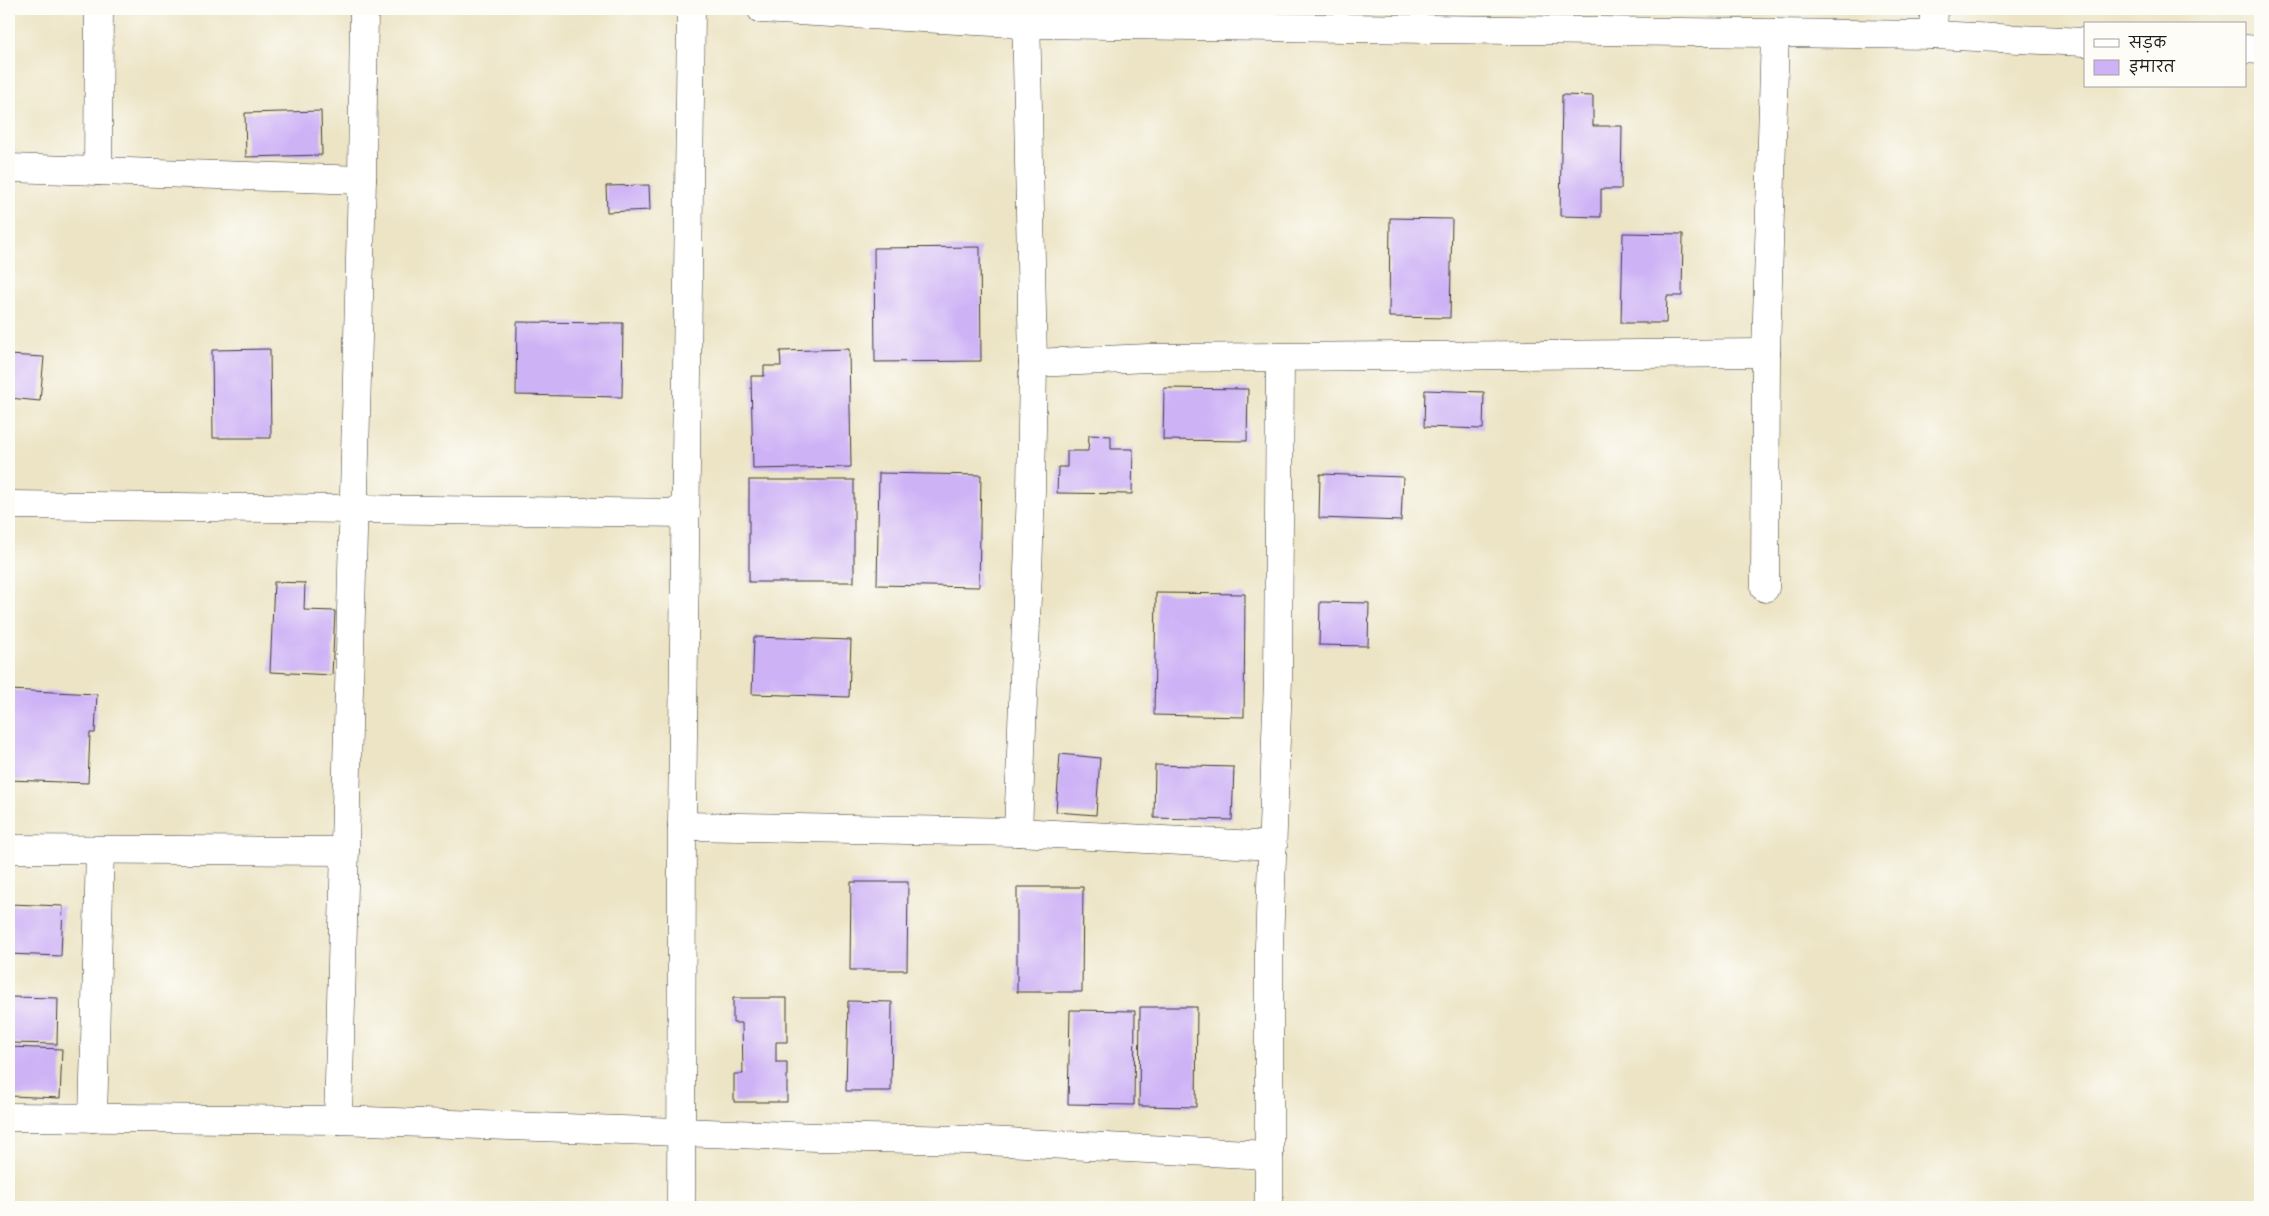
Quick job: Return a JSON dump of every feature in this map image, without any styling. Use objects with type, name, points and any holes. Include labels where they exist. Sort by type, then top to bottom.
[{"type":"street","points":[[98,171],[99,9]]},
{"type":"street","points":[[338,1120],[362,180],[364,9]]},
{"type":"street","points":[[681,1207],[683,1132],[682,826],[691,9]]},
{"type":"street","points":[[761,9],[1027,17],[1775,33],[1934,22],[2084,42]]},
{"type":"street","points":[[1018,832],[1031,500],[1033,363],[1027,17]]},
{"type":"street","points":[[1765,588],[1766,353],[1775,33]]},
{"type":"street","points":[[2246,49],[2260,50]]},
{"type":"street","points":[[9,168],[362,180]]},
{"type":"street","points":[[1033,363],[1090,360],[1766,353]]},
{"type":"street","points":[[1269,1207],[1269,946],[1278,679],[1280,358]]},
{"type":"street","points":[[9,505],[686,513]]},
{"type":"street","points":[[682,826],[1018,832],[1273,846]]},
{"type":"street","points":[[9,849],[345,851]]},
{"type":"street","points":[[93,1118],[100,850]]},
{"type":"street","points":[[9,1117],[338,1120],[966,1140],[1269,1155]]},
{"type":"building","points":[[1562,95],[1593,96],[1593,126],[1622,126],[1621,189],[1601,189],[1601,217],[1560,216]]},
{"type":"building","points":[[321,111],[322,155],[246,157],[245,113]]},
{"type":"building","points":[[649,185],[650,210],[607,212],[606,186]]},
{"type":"building","points":[[1390,218],[1452,219],[1450,318],[1389,317]]},
{"type":"building","points":[[1623,233],[1683,234],[1682,296],[1667,296],[1666,323],[1621,323]]},
{"type":"building","points":[[980,247],[981,361],[875,362],[874,248]]},
{"type":"building","points":[[517,322],[623,323],[622,397],[516,395]]},
{"type":"building","points":[[270,349],[271,438],[213,438],[212,350]]},
{"type":"building","points":[[849,349],[851,467],[753,469],[751,376],[764,376],[764,366],[781,366],[780,351]]},
{"type":"building","points":[[9,355],[44,357],[40,401],[9,398]]},
{"type":"building","points":[[1164,388],[1248,389],[1247,441],[1163,440]]},
{"type":"building","points":[[1425,390],[1484,392],[1483,429],[1424,427]]},
{"type":"building","points":[[1089,435],[1111,436],[1111,449],[1133,449],[1132,494],[1057,493],[1058,467],[1067,467],[1067,451],[1088,451]]},
{"type":"building","points":[[879,473],[981,475],[979,587],[877,585]]},
{"type":"building","points":[[1320,474],[1403,477],[1401,521],[1319,518]]},
{"type":"building","points":[[749,480],[854,480],[854,582],[749,582]]},
{"type":"building","points":[[274,582],[305,583],[304,610],[335,611],[332,675],[270,672]]},
{"type":"building","points":[[1156,593],[1245,594],[1244,717],[1154,715]]},
{"type":"building","points":[[1320,602],[1369,603],[1368,646],[1319,645]]},
{"type":"building","points":[[754,637],[851,640],[849,697],[752,694]]},
{"type":"building","points":[[9,690],[97,694],[95,733],[90,733],[88,783],[9,780]]},
{"type":"building","points":[[1060,754],[1100,758],[1096,815],[1056,812]]},
{"type":"building","points":[[1155,765],[1234,767],[1232,820],[1154,818]]},
{"type":"building","points":[[851,882],[908,882],[907,970],[850,970]]},
{"type":"building","points":[[1017,887],[1083,887],[1082,992],[1017,992]]},
{"type":"building","points":[[9,904],[63,906],[61,956],[9,954]]},
{"type":"building","points":[[9,997],[58,998],[57,1044],[9,1043]]},
{"type":"building","points":[[733,998],[787,998],[787,1042],[776,1042],[776,1062],[787,1062],[787,1102],[734,1102],[734,1074],[743,1074],[742,1023],[733,1023]]},
{"type":"building","points":[[848,1001],[892,1002],[891,1091],[846,1091]]},
{"type":"building","points":[[1140,1007],[1197,1007],[1196,1107],[1139,1106]]},
{"type":"building","points":[[1070,1010],[1135,1011],[1134,1105],[1068,1104]]},
{"type":"building","points":[[9,1047],[62,1049],[60,1098],[9,1096]]}]
